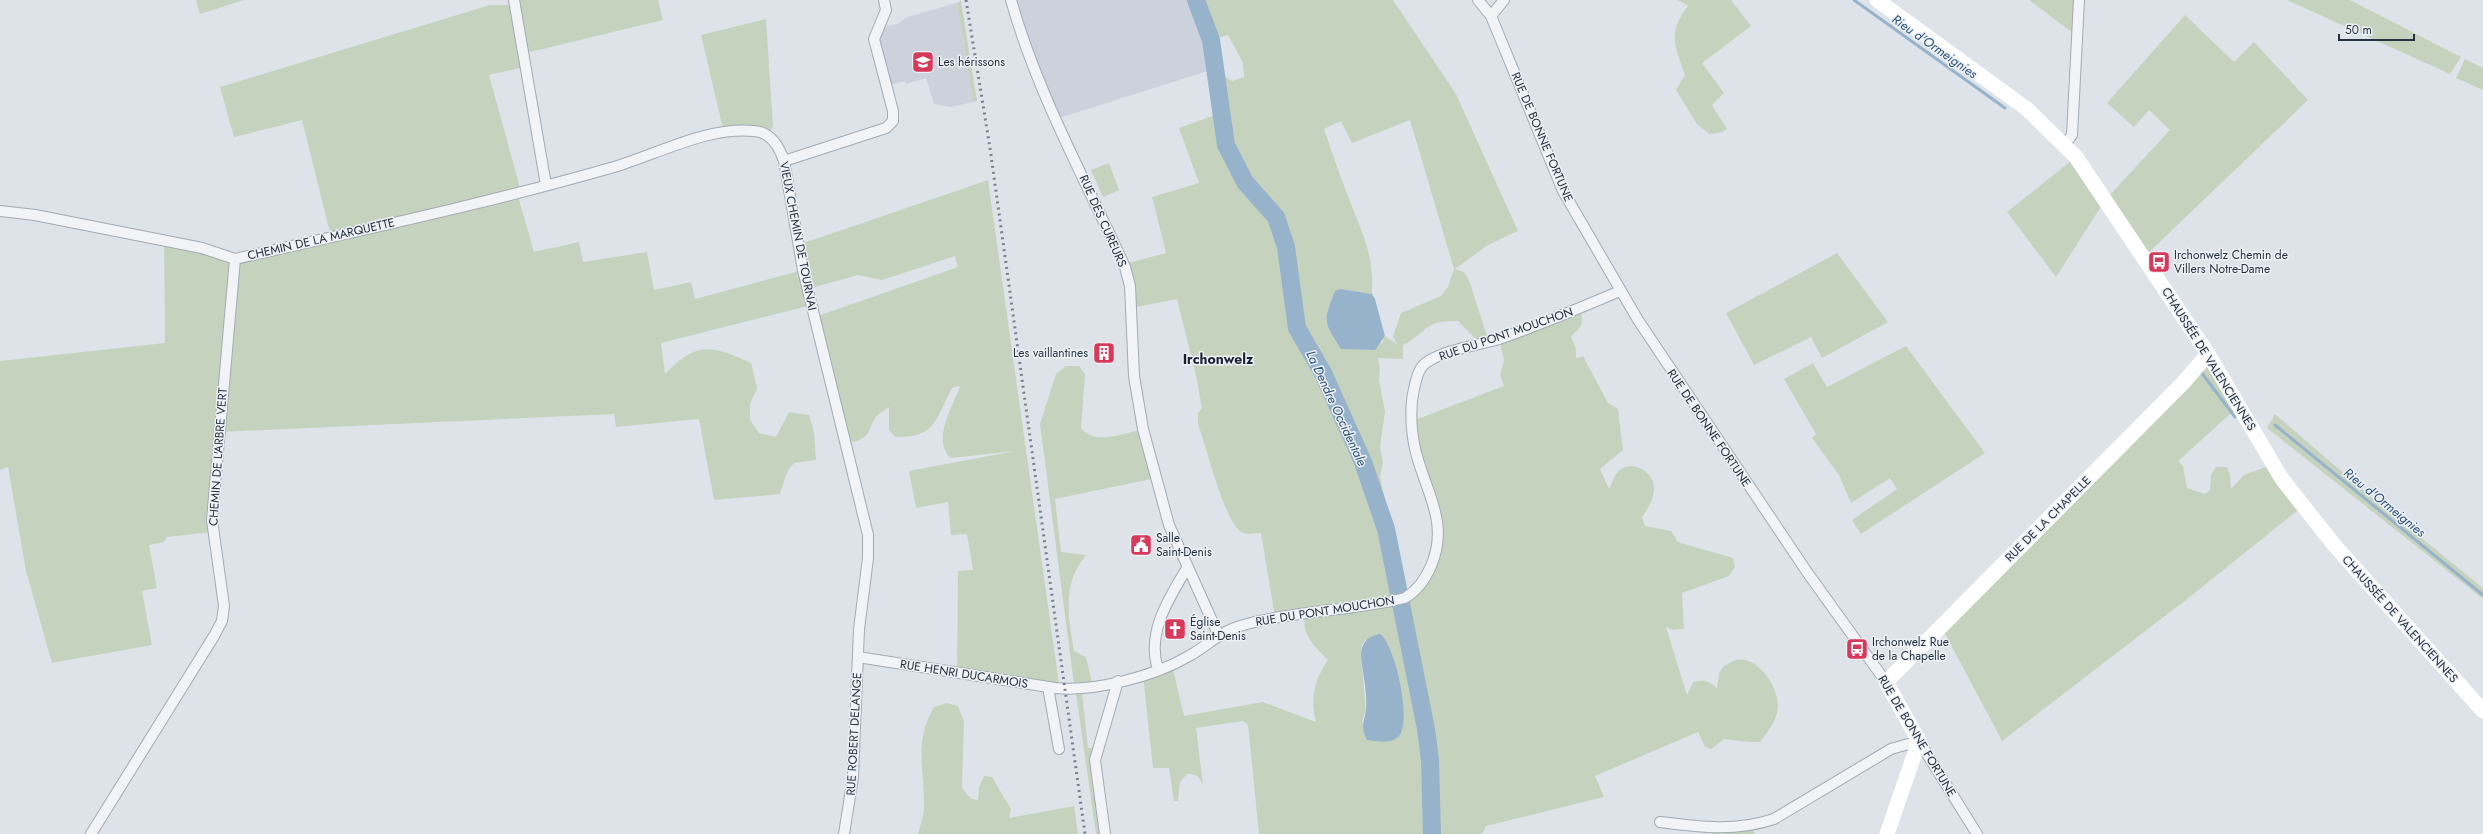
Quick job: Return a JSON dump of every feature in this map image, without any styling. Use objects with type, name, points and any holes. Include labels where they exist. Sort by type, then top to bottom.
[{"type":"main road","name":"CHAUSSÉE DE VALENCIENNES","points":[[1877,0],[2027,109],[2064,144],[2094,181],[2208,354],[2282,479],[2335,546],[2483,711]]},
{"type":"main road","name":"RUE DE LA CHAPELLE","points":[[1886,682],[2183,383],[2208,354]]},
{"type":"main road","name":"RUE DE BONNE FORTUNE","points":[[1886,682],[1918,741]]},
{"type":"main road","points":[[1887,834],[1918,741]]},
{"type":"street","points":[[514,0],[546,185]]},
{"type":"street","points":[[784,161],[886,128],[893,121],[893,111],[874,39],[886,10],[884,0]]},
{"type":"street","name":"RUE DES CUREURS","points":[[1011,0],[1021,33],[1045,94],[1125,267],[1130,286],[1134,376],[1143,429],[1169,525],[1187,568],[1218,634]]},
{"type":"street","name":"RUE DE BONNE FORTUNE","points":[[1478,0],[1491,16],[1563,190],[1620,291],[1661,358],[1802,565],[1886,682]]},
{"type":"street","points":[[1491,16],[1504,0]]},
{"type":"street","points":[[2064,144],[2072,135],[2079,0]]},
{"type":"street","name":"VIEUX CHEMIN DE TOURNAI","points":[[546,185],[616,166],[688,141],[744,130],[767,135],[778,147],[784,161],[799,251],[868,535],[858,657]]},
{"type":"street","name":"CHEMIN DE LA MARQUETTE","points":[[0,211],[35,215],[202,248],[235,259],[392,223],[546,185]]},
{"type":"street","name":"CHEMIN DE L'ARBRE VERT","points":[[91,834],[214,636],[224,615],[212,520],[235,259]]},
{"type":"street","name":"RUE DU PONT MOUCHON","points":[[1158,669],[1190,656],[1218,634],[1245,624],[1275,617],[1392,601],[1405,598],[1421,586],[1436,555],[1440,535],[1434,502],[1418,461],[1412,427],[1413,394],[1422,367],[1427,363],[1449,353],[1499,339],[1566,314],[1620,291]]},
{"type":"street","points":[[1158,669],[1155,648],[1159,622],[1166,603],[1187,568]]},
{"type":"street","name":"RUE HENRI DUCARMOIS","points":[[858,657],[1048,687],[1071,689],[1118,681],[1158,669]]},
{"type":"street","name":"RUE ROBERT DELANGE","points":[[844,834],[853,777],[858,657]]},
{"type":"street","points":[[1105,834],[1096,760],[1118,681]]},
{"type":"street","points":[[1048,687],[1059,750]]},
{"type":"street","points":[[1660,822],[1711,829],[1740,828],[1762,823],[1774,819],[1891,750],[1918,741]]},
{"type":"street","name":"RUE DE BONNE FORTUNE","points":[[1918,741],[1978,834]]},
{"type":"shaded area","points":[[1011,0],[1196,0],[1211,40],[1214,69],[1056,119]]},
{"type":"shaded area","name":"Les hérissons","points":[[957,3],[973,102],[950,107],[934,104],[926,78],[906,84],[905,81],[886,86],[876,29],[898,24],[907,17]]},
{"type":"green space","points":[[196,0],[244,0],[200,14]]},
{"type":"green space","points":[[514,0],[658,0],[663,20],[522,54],[524,67],[489,75],[519,184],[520,192],[517,193],[534,252],[579,242],[583,262],[647,252],[654,290],[691,282],[695,299],[803,270],[798,245],[988,180],[1059,684],[957,673],[958,571],[973,570],[967,534],[951,535],[948,502],[916,508],[909,471],[1016,451],[951,458],[945,451],[943,433],[945,423],[960,386],[952,388],[932,425],[927,430],[919,434],[895,437],[889,430],[889,407],[876,417],[867,435],[854,442],[845,437],[815,317],[958,267],[955,256],[882,280],[858,275],[808,289],[812,305],[661,343],[665,374],[686,356],[696,351],[705,349],[725,352],[751,363],[757,388],[750,404],[750,420],[759,433],[776,437],[789,412],[809,415],[814,432],[816,460],[794,463],[787,472],[780,494],[714,500],[699,419],[616,427],[614,414],[219,432],[212,532],[167,537],[164,542],[149,545],[157,588],[142,591],[152,645],[52,663],[26,571],[8,467],[0,470],[0,361],[165,343],[164,240],[235,259],[331,237],[302,120],[234,137],[220,87],[490,5],[514,5]]},
{"type":"green space","points":[[1196,0],[1393,0],[1456,94],[1518,231],[1488,245],[1455,269],[1464,272],[1469,280],[1487,336],[1476,339],[1458,321],[1439,322],[1427,328],[1403,345],[1403,359],[1378,358],[1380,369],[1379,380],[1385,412],[1380,446],[1383,463],[1380,477],[1385,501],[1380,512],[1386,529],[1399,599],[1416,595],[1438,545],[1412,421],[1504,386],[1500,375],[1504,360],[1499,339],[1581,312],[1581,326],[1571,336],[1576,349],[1576,358],[1583,356],[1608,403],[1618,409],[1623,450],[1600,469],[1609,489],[1615,476],[1620,470],[1631,466],[1642,469],[1651,477],[1654,488],[1650,504],[1642,517],[1645,526],[1671,531],[1678,542],[1733,558],[1735,567],[1729,576],[1682,593],[1684,629],[1673,630],[1666,627],[1687,695],[1693,682],[1706,681],[1717,688],[1722,668],[1736,660],[1745,660],[1753,663],[1761,669],[1773,686],[1778,705],[1774,721],[1760,742],[1724,739],[1711,749],[1705,747],[1698,732],[1595,776],[1604,797],[1486,826],[1482,834],[1259,834],[1248,725],[1243,721],[1196,728],[1203,785],[1197,776],[1187,774],[1180,782],[1178,801],[1174,801],[1169,768],[1153,768],[1143,675],[1172,665],[1184,716],[1263,702],[1316,722],[1313,705],[1314,690],[1319,675],[1328,660],[1313,645],[1307,633],[1305,627],[1306,613],[1275,617],[1261,533],[1242,533],[1234,524],[1222,498],[1198,424],[1198,413],[1202,408],[1196,375],[1177,299],[1131,308],[1124,264],[1166,253],[1152,197],[1199,183],[1179,128],[1220,113],[1214,69],[1232,81],[1244,77],[1243,63],[1228,35],[1211,40]],"holes":[[[1410,120],[1454,269],[1448,287],[1441,296],[1401,313],[1393,337],[1397,344],[1385,336],[1382,344],[1341,289],[1372,294],[1371,267],[1363,234],[1342,182],[1324,129],[1341,121],[1352,143]],[[1366,639],[1367,740],[1362,721],[1366,710],[1361,654],[1362,645]]]},
{"type":"green space","points":[[1678,0],[1731,0],[1751,26],[1702,63],[1724,93],[1712,105],[1727,129],[1722,132],[1710,134],[1697,124],[1676,90],[1685,75],[1676,48],[1675,32],[1681,16],[1688,6]]},
{"type":"green space","points":[[2029,0],[2077,0],[2073,33]]},
{"type":"green space","points":[[2287,0],[2350,0],[2461,57],[2450,74]]},
{"type":"green space","points":[[961,1],[977,101],[973,102],[957,3]]},
{"type":"green space","points":[[2185,15],[2234,62],[2254,42],[2308,100],[2144,257],[2106,199],[2170,130],[2149,110],[2134,127],[2107,103]]},
{"type":"green space","points":[[766,19],[773,126],[767,135],[724,133],[701,35]]},
{"type":"green space","points":[[2465,59],[2483,68],[2483,90],[2456,78]]},
{"type":"green space","points":[[2076,157],[2106,199],[2056,277],[2007,212]]},
{"type":"green space","points":[[1109,163],[1119,190],[1103,197],[1091,170]]},
{"type":"green space","points":[[1837,253],[1888,322],[1822,358],[1811,337],[1754,365],[1726,313]]},
{"type":"green space","points":[[1906,346],[1985,453],[1861,534],[1852,520],[1897,489],[1890,478],[1851,503],[1839,475],[1812,438],[1816,434],[1784,379],[1813,363],[1827,387]]},
{"type":"green space","points":[[2208,354],[2239,406],[2178,461],[2183,466],[2187,488],[2205,494],[2210,490],[2211,475],[2216,467],[2227,467],[2230,474],[2231,489],[2244,475],[2268,466],[2303,506],[2191,596],[2002,741],[1941,626]]},
{"type":"green space","points":[[1066,366],[1079,366],[1085,374],[1081,428],[1094,436],[1102,437],[1110,437],[1143,429],[1156,478],[1055,499],[1061,552],[1086,555],[1078,566],[1073,577],[1070,589],[1069,613],[1074,651],[1086,657],[1093,687],[1074,684],[1040,424],[1056,374]]},
{"type":"green space","points":[[2275,414],[2378,503],[2483,588],[2483,599],[2267,428]]},
{"type":"green space","points":[[1076,693],[1082,693],[1088,748],[1095,748],[1105,834],[1096,834]]},
{"type":"green space","points":[[947,703],[958,706],[964,721],[962,788],[971,799],[978,800],[979,788],[984,776],[992,777],[1011,809],[1009,818],[1074,806],[1078,834],[918,834],[924,810],[922,745],[924,733],[934,707]]},
{"type":"green space","points":[[1751,826],[1755,834],[1711,834],[1711,829]]},
{"type":"water","points":[[1341,289],[1372,294],[1375,299],[1385,336],[1375,350],[1341,349],[1331,332],[1327,321],[1328,309],[1335,291]]},
{"type":"water","points":[[1380,634],[1386,641],[1396,668],[1403,702],[1404,718],[1402,730],[1397,738],[1386,742],[1367,740],[1363,728],[1366,710],[1366,690],[1361,654],[1366,640]]},
{"type":"waterway","name":"La Dendre Occidentale","points":[[1196,0],[1211,40],[1226,145],[1245,182],[1276,217],[1286,247],[1297,328],[1323,373],[1363,462],[1386,529],[1426,729],[1430,760],[1432,834]]},
{"type":"waterway","name":"Rieu d'Ormeignies","points":[[1854,0],[2005,108]]},
{"type":"waterway","name":"Rieu d'Ormeignies","points":[[2201,372],[2235,417]]},
{"type":"waterway","name":"Rieu d'Ormeignies","points":[[2275,425],[2483,595]]},
{"type":"railway","points":[[966,0],[990,148],[1085,834]]},
{"type":"place","name":"Les hérissons","points":[[923,62]]},
{"type":"place","name":"Irchonwelz Chemin de Villers Notre-Dame","points":[[2159,262]]},
{"type":"place","name":"Les vaillantines","points":[[1104,353]]},
{"type":"place","name":"Salle Saint-Denis","points":[[1141,545]]},
{"type":"place","name":"Église Saint-Denis","points":[[1175,629]]},
{"type":"place","name":"Irchonwelz Rue de la Chapelle","points":[[1857,649]]},
{"type":"district","name":"Irchonwelz","points":[[1218,359]]}]
